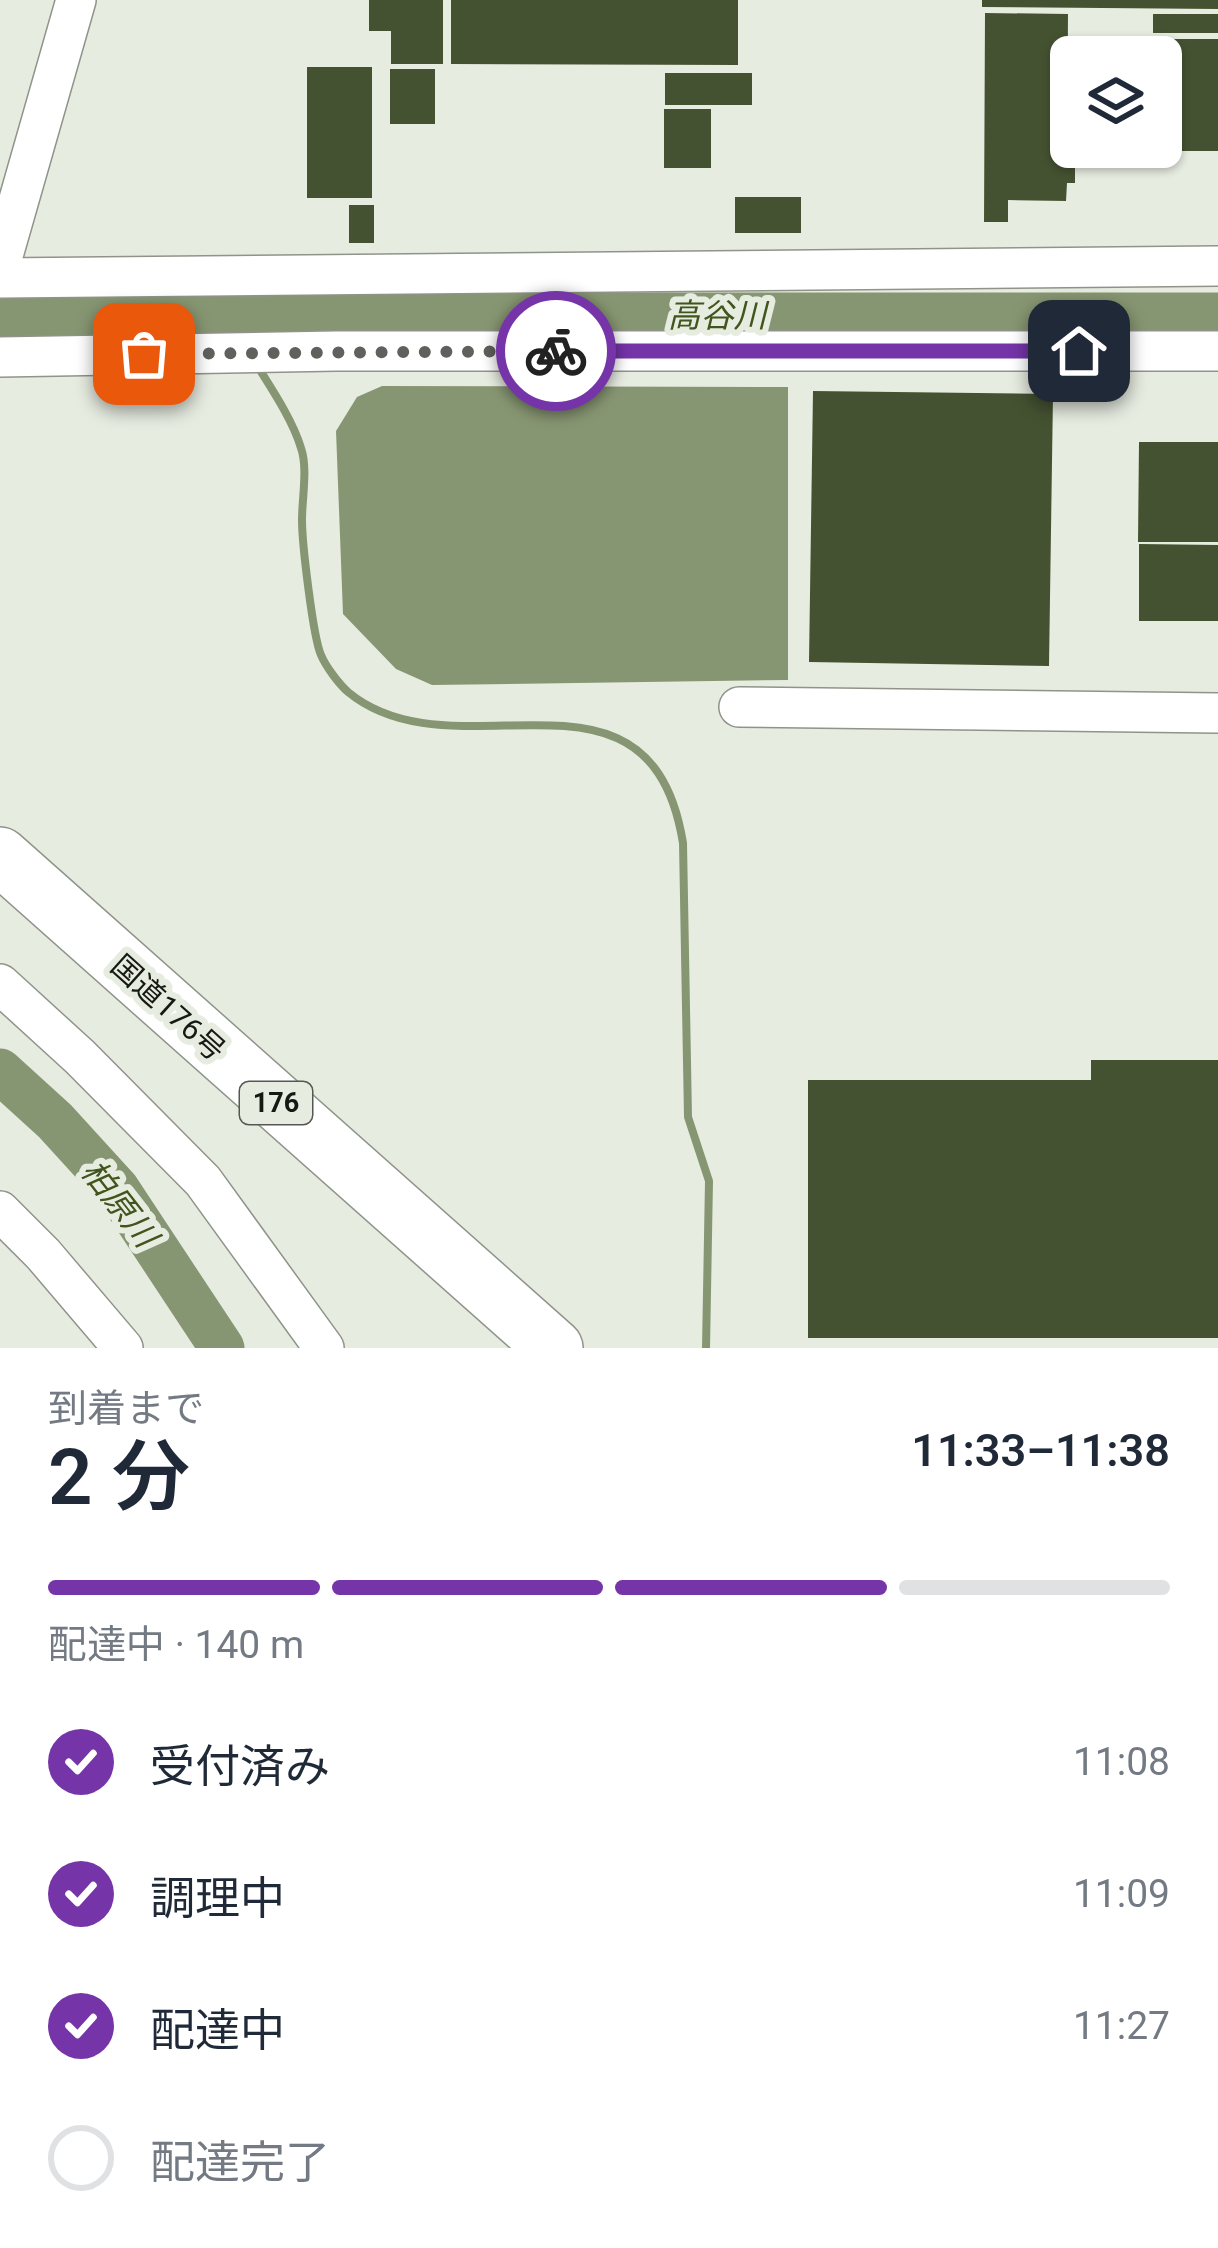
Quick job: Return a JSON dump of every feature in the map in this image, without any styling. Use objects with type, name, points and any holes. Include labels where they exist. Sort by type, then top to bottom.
[{"type":"highway","name":"国道176号","points":[[0,856],[554,1348]]},
{"type":"street","points":[[0,266],[76,0]]},
{"type":"street","points":[[0,278],[1218,266]]},
{"type":"street","points":[[0,357],[335,351],[1218,352]]},
{"type":"street","points":[[739,707],[1218,713]]},
{"type":"street","points":[[0,985],[203,1181],[324,1348]]},
{"type":"street","points":[[0,1210],[123,1348]]},
{"type":"shaded area","points":[[382,386],[788,387],[788,680],[432,685],[396,669],[343,614],[336,431],[357,397]]},
{"type":"building","points":[[369,0],[443,0],[443,64],[391,64],[391,31],[369,31]]},
{"type":"building","points":[[451,0],[738,0],[738,65],[451,64]]},
{"type":"building","points":[[982,0],[1218,0],[1218,9],[982,7]]},
{"type":"building","points":[[985,13],[1068,14],[1068,36],[1050,36],[1050,168],[1075,168],[1075,183],[1067,183],[1066,201],[1008,200],[1008,222],[984,222]]},
{"type":"building","points":[[1153,14],[1218,14],[1218,33],[1153,33]]},
{"type":"building","points":[[1182,39],[1218,39],[1218,151],[1182,151]]},
{"type":"building","points":[[307,67],[372,67],[372,198],[307,198]]},
{"type":"building","points":[[390,69],[435,69],[435,124],[390,124]]},
{"type":"building","points":[[665,73],[752,73],[752,105],[665,105]]},
{"type":"building","points":[[664,109],[711,109],[711,168],[664,168]]},
{"type":"building","points":[[735,197],[801,197],[801,233],[735,233]]},
{"type":"building","points":[[349,205],[374,205],[374,243],[349,243]]},
{"type":"building","points":[[813,391],[1053,394],[1049,666],[809,662]]},
{"type":"building","points":[[1139,442],[1218,442],[1218,542],[1138,542]]},
{"type":"building","points":[[1139,544],[1218,545],[1218,621],[1139,621]]},
{"type":"building","points":[[1091,1060],[1218,1060],[1218,1338],[808,1338],[808,1080],[1091,1080]]},
{"type":"waterway","name":"高谷川","points":[[0,315],[1218,315]]},
{"type":"waterway","points":[[228,317],[241,339]]},
{"type":"waterway","points":[[258,367],[301,448],[302,532],[315,630],[323,660],[344,689],[392,716],[442,725],[591,730],[632,746],[664,782],[683,843],[688,1117],[709,1181],[706,1348]]},
{"type":"waterway","name":"柏原川","points":[[0,1071],[55,1121],[117,1189],[222,1348]]},
{"type":"way so far","points":[[144,354],[556,351]]},
{"type":"route","points":[[556,351],[1079,351]]}]
